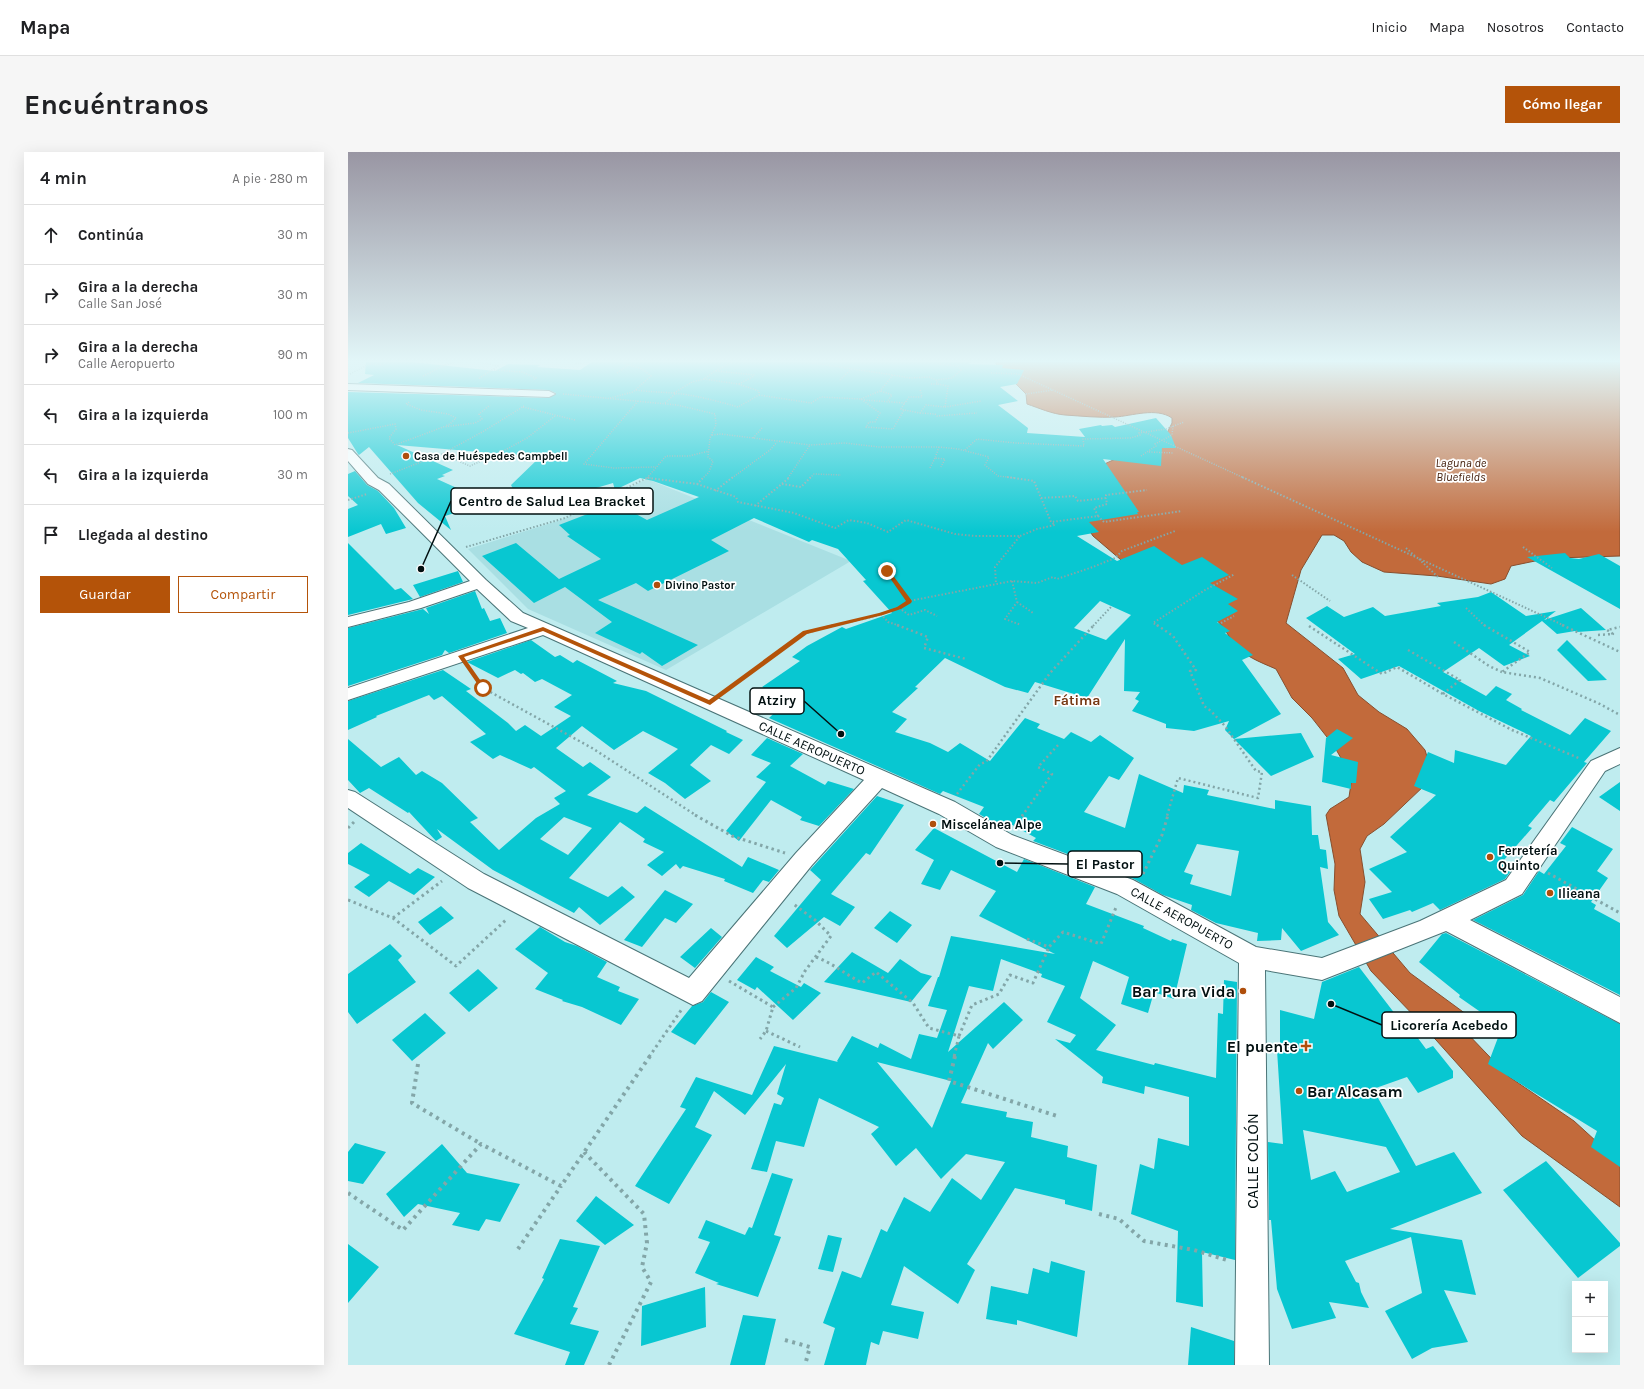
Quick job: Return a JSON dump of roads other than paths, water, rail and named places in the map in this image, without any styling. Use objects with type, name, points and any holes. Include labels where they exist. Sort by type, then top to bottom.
[{"type":"street","name":"CALLE AEROPUERTO","points":[[348,453],[373,481],[384,487],[450,551],[480,583],[517,617],[947,808],[1004,841],[1129,889],[1252,957],[1322,970],[1437,924]]},
{"type":"street","points":[[348,622],[415,605],[480,583]]},
{"type":"street","points":[[348,694],[543,629]]},
{"type":"street","points":[[1437,924],[1514,887],[1532,864],[1598,766],[1620,755]]},
{"type":"street","points":[[348,798],[476,881],[693,993],[804,859],[879,777]]},
{"type":"street","points":[[1437,924],[1620,1011]]},
{"type":"street","name":"CALLE COLÓN","points":[[1252,957],[1252,1365]]},
{"type":"water","name":"Laguna de Bluefields","points":[[1172,419],[1620,419],[1620,556],[1556,558],[1511,566],[1505,579],[1491,584],[1437,576],[1384,572],[1362,562],[1351,552],[1344,541],[1334,535],[1322,535],[1301,570],[1286,623],[1343,668],[1358,695],[1379,712],[1407,729],[1425,750],[1431,770],[1426,784],[1384,824],[1367,836],[1360,849],[1365,882],[1360,914],[1410,973],[1470,1017],[1464,1030],[1508,1076],[1574,1121],[1620,1163],[1620,1207],[1522,1136],[1419,1021],[1371,971],[1339,916],[1334,890],[1335,864],[1326,815],[1330,809],[1349,797],[1352,777],[1334,746],[1312,718],[1292,698],[1276,669],[1252,658],[1237,647],[1215,619],[1134,571],[1093,536],[1079,515],[1098,467],[1167,433],[1172,423]]},
{"type":"place","name":"Casa de Huéspedes Campbell","points":[[406,456]]},
{"type":"place","name":"Centro de Salud Lea Bracket","points":[[421,569]]},
{"type":"place","name":"Divino Pastor","points":[[657,585]]},
{"type":"place","name":"Atziry","points":[[841,734]]},
{"type":"place","name":"Miscelánea Alpe","points":[[933,824]]},
{"type":"place","name":"Ferretería Quinto","points":[[1490,857]]},
{"type":"place","name":"El Pastor","points":[[1000,863]]},
{"type":"place","name":"Ilieana","points":[[1550,893]]},
{"type":"place","name":"Bar Pura Vida","points":[[1243,991]]},
{"type":"place","name":"Licorería Acebedo","points":[[1331,1004]]},
{"type":"place","name":"El puente","points":[[1306,1046]]},
{"type":"place","name":"Bar Alcasam","points":[[1299,1091]]},
{"type":"district","name":"Fátima","points":[[1077,700]]}]
